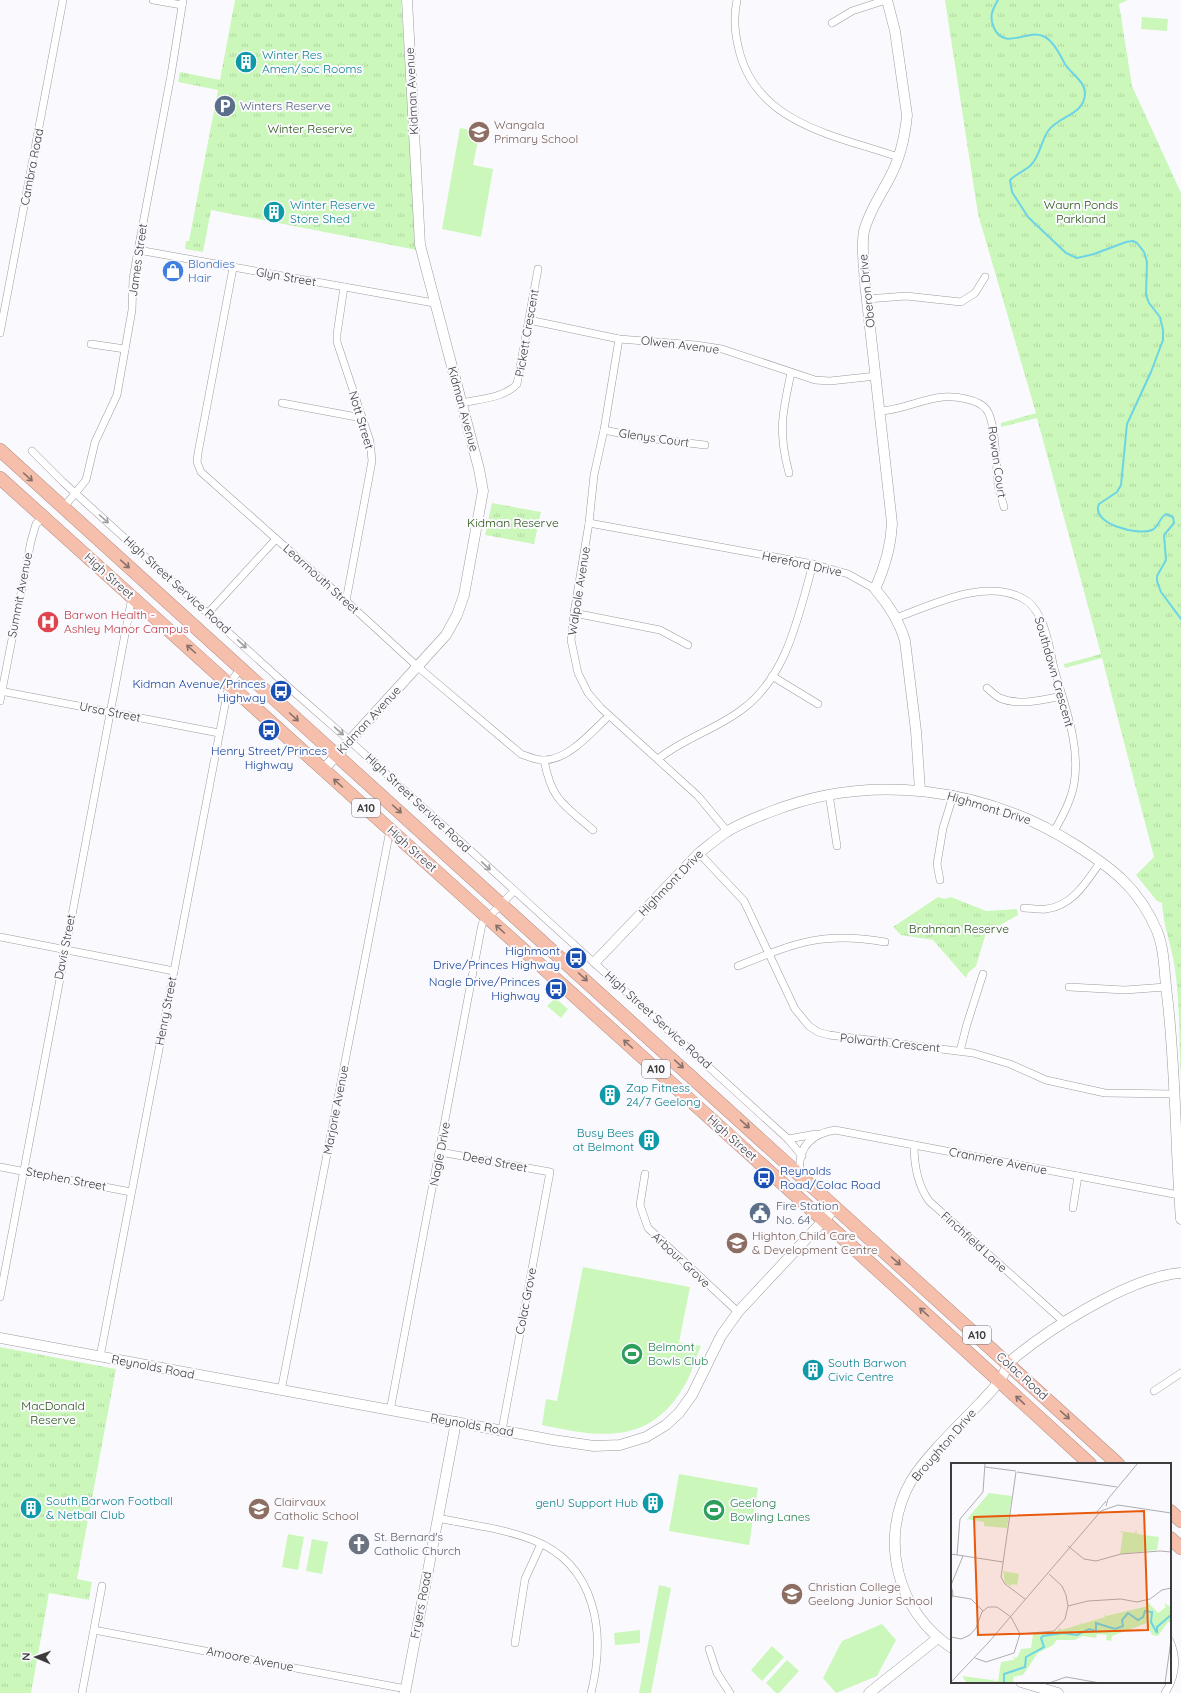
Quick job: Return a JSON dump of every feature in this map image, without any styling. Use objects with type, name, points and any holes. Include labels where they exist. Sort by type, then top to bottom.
[{"type":"highway","name":"High Street","points":[[0,450],[240,669],[836,1207]]},
{"type":"highway","name":"High Street","points":[[0,478],[823,1220]]},
{"type":"highway","points":[[44,517],[60,506]]},
{"type":"highway","name":"Colac Road","points":[[836,1207],[1004,1372],[1089,1463]]},
{"type":"highway","name":"Colac Road","points":[[823,1220],[1004,1372],[1117,1463]]},
{"type":"highway","points":[[1171,1512],[1181,1521]]},
{"type":"highway","points":[[1171,1539],[1181,1548]]},
{"type":"street","name":"Cambra Road","points":[[0,333],[63,0]]},
{"type":"street","points":[[153,0],[183,3]]},
{"type":"street","name":"Kidman Avenue","points":[[324,769],[446,635],[457,615],[464,595],[481,502],[482,491],[480,469],[434,303],[420,245],[407,0]]},
{"type":"street","points":[[737,0],[734,24],[742,61],[749,78],[758,92],[768,102],[800,123],[898,156]]},
{"type":"street","points":[[832,23],[852,11],[887,0]]},
{"type":"street","name":"Oberon Drive","points":[[875,589],[885,566],[891,544],[892,522],[867,299],[863,257],[864,232],[873,206],[890,177],[906,128],[906,104],[895,31],[887,0]]},
{"type":"street","name":"James Street","points":[[60,506],[75,493],[87,478],[95,442],[117,395],[132,310],[133,279],[183,3]]},
{"type":"street","name":"Glyn Street","points":[[138,250],[434,303]]},
{"type":"street","name":"Learmouth Street","points":[[232,268],[197,462],[198,468],[205,476],[418,667],[521,754],[544,760]]},
{"type":"street","name":"Pickett Crescent","points":[[462,403],[506,393],[513,389],[517,384],[538,269]]},
{"type":"street","points":[[867,299],[906,296],[961,302],[975,294],[985,277]]},
{"type":"street","name":"Nott Street","points":[[344,287],[336,334],[337,342],[372,450],[372,461],[346,601]]},
{"type":"street","name":"Olwen Avenue","points":[[529,320],[619,339],[716,348],[733,352],[815,380],[830,381],[876,376]]},
{"type":"street","name":"Walpole Avenue","points":[[619,339],[604,430],[594,475],[589,523],[574,613],[571,640],[573,657],[578,673],[588,693],[609,716],[698,796],[727,832]]},
{"type":"street","points":[[91,344],[125,349]]},
{"type":"street","points":[[789,473],[784,457],[781,426],[791,373]]},
{"type":"street","name":"Rowan Court","points":[[880,411],[899,409],[945,397],[983,405],[992,422],[998,482],[1004,507]]},
{"type":"street","points":[[282,403],[362,418]]},
{"type":"street","name":"Glenys Court","points":[[604,430],[638,437],[705,445]]},
{"type":"street","name":"High Street Service Road","points":[[32,451],[75,493],[294,692],[350,741],[514,891],[595,962],[788,1139],[802,1156]]},
{"type":"street","name":"Summit Avenue","points":[[0,701],[31,541],[36,524],[44,517]]},
{"type":"street","name":"Hereford Drive","points":[[589,523],[813,564],[848,574],[875,589],[890,607],[905,641],[912,690],[920,790]]},
{"type":"street","points":[[208,613],[276,539]]},
{"type":"street","points":[[658,759],[674,747],[719,724],[740,711],[756,697],[781,661],[794,630],[813,564]]},
{"type":"street","name":"Southdown Crescent","points":[[896,618],[949,599],[975,592],[1006,593],[1022,598],[1031,604],[1041,619],[1062,696],[1074,748],[1075,772],[1071,798],[1054,832]]},
{"type":"street","name":"Davis Street","points":[[0,1297],[132,597]]},
{"type":"street","points":[[574,613],[660,630],[688,645]]},
{"type":"street","name":"Henry Street","points":[[100,1357],[219,733],[229,684],[240,669]]},
{"type":"street","points":[[772,676],[818,704]]},
{"type":"street","points":[[987,688],[1000,698],[1018,701],[1038,702],[1062,696]]},
{"type":"street","name":"Ursa Street","points":[[1,691],[219,733]]},
{"type":"street","points":[[593,830],[555,795],[549,784],[544,760],[560,756],[572,749],[609,716]]},
{"type":"street","name":"Highmont Drive","points":[[595,962],[699,853],[727,832],[782,807],[829,794],[868,790],[920,790],[953,796],[1009,811],[1054,832],[1101,861],[1132,888],[1151,918],[1162,949],[1172,1035],[1181,1219]]},
{"type":"street","points":[[829,794],[837,846]]},
{"type":"street","points":[[940,880],[937,864],[943,828],[953,796]]},
{"type":"street","name":"Marjorie Avenue","points":[[281,1391],[390,830]]},
{"type":"street","name":"Polwarth Crescent","points":[[699,853],[744,901],[795,1009],[802,1019],[818,1032],[844,1038],[960,1051],[992,1058],[1046,1080],[1088,1090],[1125,1095],[1174,1094]]},
{"type":"street","points":[[1024,908],[1047,909],[1065,903],[1084,886],[1101,861]]},
{"type":"street","points":[[502,904],[514,891]]},
{"type":"street","name":"Nagle Drive","points":[[390,1410],[482,924],[502,904]]},
{"type":"street","points":[[0,937],[174,971]]},
{"type":"street","points":[[738,966],[801,942],[830,937],[858,938],[885,942]]},
{"type":"street","points":[[960,1051],[966,1024],[983,974]]},
{"type":"street","points":[[1069,987],[1125,990],[1166,987]]},
{"type":"street","name":"Cranmere Avenue","points":[[788,1139],[835,1130],[845,1131],[1179,1195]]},
{"type":"street","points":[[800,1174],[799,1165],[807,1144],[818,1134]]},
{"type":"street","name":"Finchfield Lane","points":[[914,1145],[917,1175],[924,1194],[929,1201],[1064,1322]]},
{"type":"street","name":"Deed Street","points":[[440,1152],[550,1172]]},
{"type":"street","name":"Stephen Street","points":[[0,1167],[131,1192]]},
{"type":"street","name":"Colac Grove","points":[[502,1430],[550,1172]]},
{"type":"street","name":"Arbour Grove","points":[[645,1174],[640,1205],[648,1228],[738,1312]]},
{"type":"street","points":[[1073,1208],[1078,1176]]},
{"type":"street","name":"Reynolds Road","points":[[0,1338],[281,1391],[594,1446],[620,1445],[646,1437],[666,1425],[679,1412],[692,1395],[708,1358],[738,1312],[836,1207]]},
{"type":"street","name":"Broughton Drive","points":[[951,1647],[938,1638],[917,1614],[907,1599],[900,1582],[894,1546],[895,1524],[901,1502],[912,1480],[1022,1352],[1064,1322],[1116,1294],[1154,1279],[1181,1273]]},
{"type":"street","points":[[1154,1391],[1181,1373]]},
{"type":"street","name":"Fryers Road","points":[[405,1691],[456,1422]]},
{"type":"street","points":[[438,1518],[514,1534],[541,1544],[555,1552],[572,1567],[586,1587],[598,1627],[596,1674],[591,1693]]},
{"type":"street","points":[[515,1643],[525,1579],[541,1544]]},
{"type":"street","points":[[82,1693],[102,1586]]},
{"type":"street","name":"Amoore Avenue","points":[[94,1630],[405,1691]]},
{"type":"street","points":[[869,1693],[938,1638]]},
{"type":"street","points":[[1171,1643],[1178,1660],[1171,1681]]},
{"type":"street","points":[[709,1649],[712,1662],[727,1690],[719,1693]]},
{"type":"street","points":[[1024,1683],[1046,1692],[1058,1693]]},
{"type":"street","points":[[1165,1693],[1170,1683]]},
{"type":"green space","name":"Winter Reserve","points":[[235,0],[401,0],[417,250],[211,210],[203,252],[185,249],[186,241],[189,241],[218,90],[178,82],[180,72],[220,80]]},
{"type":"green space","name":"Waurn Ponds Parkland","points":[[945,0],[1128,0],[1119,4],[1132,86],[1181,193],[1181,1080],[1178,996],[1174,961],[1164,920],[1162,903],[1157,901],[1136,875],[1154,857],[1102,658],[1065,668],[1064,664],[1101,654],[1037,418],[1001,427],[1001,423],[1036,413],[978,214]]},
{"type":"green space","points":[[1142,17],[1168,19],[1167,31],[1141,29]]},
{"type":"green space","points":[[460,128],[480,132],[473,165],[493,169],[481,237],[442,229]]},
{"type":"green space","name":"Kidman Reserve","points":[[492,503],[541,512],[534,544],[485,535]]},
{"type":"green space","name":"Brahman Reserve","points":[[938,897],[945,899],[951,897],[986,911],[1017,909],[1018,915],[986,933],[976,966],[968,973],[966,978],[933,940],[901,935],[893,927]]},
{"type":"green space","points":[[555,998],[568,1009],[561,1018],[547,1006]]},
{"type":"green space","name":"Belmont Bowls Club","points":[[583,1267],[690,1287],[679,1342],[701,1346],[686,1383],[669,1407],[654,1420],[638,1428],[620,1433],[602,1434],[542,1425],[546,1399],[557,1401]]},
{"type":"green space","name":"MacDonald Reserve","points":[[0,1347],[116,1369],[77,1579],[92,1582],[90,1600],[49,1593],[31,1693],[0,1693]]},
{"type":"green space","name":"Geelong Bowling Lanes","points":[[679,1474],[758,1488],[749,1545],[669,1531]]},
{"type":"green space","points":[[288,1534],[304,1537],[298,1570],[282,1567]]},
{"type":"green space","points":[[312,1539],[328,1542],[322,1574],[306,1571]]},
{"type":"green space","points":[[659,1585],[671,1588],[651,1693],[639,1693]]},
{"type":"green space","points":[[882,1624],[896,1640],[877,1676],[836,1693],[823,1678],[842,1641]]},
{"type":"green space","points":[[640,1630],[640,1643],[615,1645],[614,1633]]},
{"type":"green space","points":[[772,1646],[784,1657],[762,1681],[751,1670]]},
{"type":"green space","points":[[787,1660],[799,1671],[779,1693],[776,1693],[766,1683]]},
{"type":"waterway","points":[[998,0],[991,17],[992,24],[999,35],[1010,39],[1030,35],[1043,36],[1047,38],[1056,48],[1068,68],[1083,85],[1085,93],[1081,106],[1076,111],[1052,126],[1048,131],[1036,158],[1030,166],[1010,180],[1012,192],[1028,217],[1066,253],[1077,258],[1133,241],[1137,243],[1144,252],[1147,262],[1146,295],[1149,303],[1160,317],[1163,330],[1163,340],[1151,372],[1127,424],[1121,485],[1117,492],[1099,504],[1098,511],[1108,523],[1127,530],[1137,531],[1154,529],[1166,514],[1173,517],[1174,523],[1164,535],[1166,560],[1157,576],[1157,581],[1161,592],[1181,619]]},
{"type":"place","name":"Winter Res Amen/soc Rooms","points":[[246,62]]},
{"type":"place","name":"Winters Reserve","points":[[225,106]]},
{"type":"place","name":"Wangala Primary School","points":[[479,132]]},
{"type":"place","name":"Winter Reserve Store Shed","points":[[274,212]]},
{"type":"place","name":"Blondies Hair","points":[[173,271]]},
{"type":"place","name":"Barwon Health - Ashley Manor Campus","points":[[48,622]]},
{"type":"place","name":"Kidman Avenue/Princes Highway","points":[[281,691]]},
{"type":"place","name":"Henry Street/Princes Highway","points":[[269,730]]},
{"type":"place","name":"Highmont Drive/Princes Highway","points":[[576,958]]},
{"type":"place","name":"Nagle Drive/Princes Highway","points":[[556,989]]},
{"type":"place","name":"Zap Fitness 24/7 Geelong","points":[[610,1095]]},
{"type":"place","name":"Busy Bees at Belmont","points":[[649,1140]]},
{"type":"place","name":"Reynolds Road/Colac Road","points":[[764,1178]]},
{"type":"place","name":"Fire Station No. 64","points":[[760,1213]]},
{"type":"place","name":"Highton Child Care & Development Centre","points":[[737,1243]]},
{"type":"place","name":"Belmont Bowls Club","points":[[632,1354]]},
{"type":"place","name":"South Barwon Civic Centre","points":[[813,1370]]},
{"type":"place","name":"genU Support Hub","points":[[653,1503]]},
{"type":"place","name":"South Barwon Football & Netball Club","points":[[31,1508]]},
{"type":"place","name":"Clairvaux Catholic School","points":[[259,1509]]},
{"type":"place","name":"Geelong Bowling Lanes","points":[[714,1510]]},
{"type":"place","name":"St. Bernard's Catholic Church","points":[[359,1544]]},
{"type":"place","name":"Christian College Geelong Junior School","points":[[792,1594]]}]
